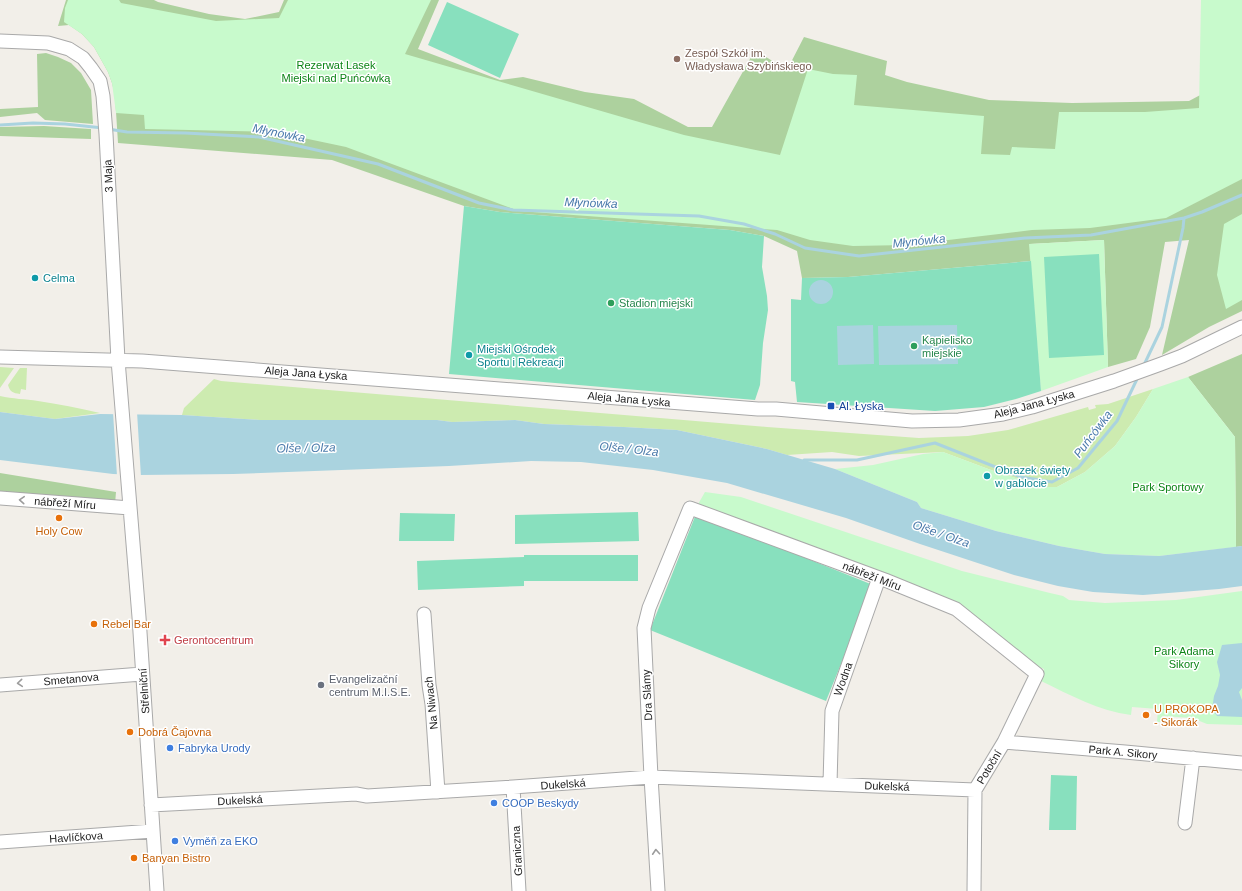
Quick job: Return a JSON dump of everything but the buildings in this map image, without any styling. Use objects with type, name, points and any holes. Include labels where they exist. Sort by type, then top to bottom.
[{"type":"street","name":"3 Maja","points":[[0,41],[48,43],[69,49],[83,58],[100,81],[106,129],[118,360],[129,492]]},
{"type":"street","name":"Aleja Jana Łyska","points":[[0,358],[118,360],[192,364],[920,421],[959,420],[1016,411],[1114,381],[1161,364],[1182,356],[1242,327]]},
{"type":"street","name":"Střelniční","points":[[129,492],[157,891]]},
{"type":"street","name":"nábřeží Míru","points":[[0,498],[130,508]]},
{"type":"street","name":"nábřeží Míru","points":[[690,508],[879,578],[956,609],[1037,674]]},
{"type":"street","name":"Dra Slámy","points":[[658,891],[644,628],[649,608],[690,508]]},
{"type":"street","name":"Wodna","points":[[830,784],[832,711],[879,578]]},
{"type":"street","name":"Na Niwach","points":[[424,614],[438,792]]},
{"type":"street","name":"Smetanova","points":[[0,685],[142,674]]},
{"type":"street","name":"Potoční","points":[[974,891],[975,790],[1004,742],[1037,674]]},
{"type":"street","name":"Park A. Sikory","points":[[1004,742],[1242,763]]},
{"type":"street","points":[[1184,823],[1193,758]]},
{"type":"street","name":"Dukelská","points":[[151,805],[356,794],[367,796],[513,788],[651,777],[975,790]]},
{"type":"street","name":"Graniczna","points":[[513,788],[519,891]]},
{"type":"street","name":"Havlíčkova","points":[[0,842],[153,831]]},
{"type":"green space","name":"Rezerwat Lasek Miejski nad Puńcówką","points":[[66,0],[154,0],[209,14],[245,19],[279,12],[284,0],[439,0],[418,49],[500,80],[523,77],[585,92],[634,99],[688,127],[712,127],[755,50],[787,70],[804,37],[887,61],[885,75],[907,82],[989,100],[1072,103],[1189,101],[1204,93],[1242,0],[1242,311],[1209,327],[1162,355],[1189,240],[1165,242],[1150,327],[1136,359],[1108,367],[1104,240],[1030,244],[1031,261],[848,277],[802,278],[797,251],[764,236],[730,230],[500,212],[464,206],[332,160],[118,143],[115,96],[108,72],[94,47],[82,34],[69,25],[58,26]]},
{"type":"green space","name":"Rezerwat Lasek Miejski nad Puńcówką","points":[[68,0],[119,0],[121,3],[216,21],[279,18],[288,0],[431,0],[405,54],[684,135],[780,155],[808,69],[833,74],[857,75],[854,105],[984,116],[981,154],[1010,155],[1012,147],[1055,149],[1059,112],[1145,112],[1199,108],[1201,0],[1242,0],[1242,179],[1166,218],[1090,228],[1032,230],[906,245],[853,246],[810,240],[777,230],[519,211],[346,147],[275,132],[145,129],[144,115],[116,113],[112,83],[108,72],[94,47],[82,34],[64,22],[65,8]]},
{"type":"green space","points":[[447,2],[519,34],[500,78],[428,45]]},
{"type":"green space","points":[[46,53],[71,63],[81,73],[91,90],[93,124],[45,120],[37,113],[0,117],[0,109],[38,107],[37,54]]},
{"type":"green space","points":[[44,126],[91,129],[91,139],[0,136],[0,127]]},
{"type":"green space","name":"Stadion miejski","points":[[464,206],[500,212],[730,230],[764,236],[762,267],[768,310],[763,343],[760,385],[755,400],[449,374]]},
{"type":"green space","points":[[1242,214],[1242,300],[1226,309],[1217,275],[1224,224]]},
{"type":"green space","points":[[1104,240],[1108,367],[1041,391],[1029,244]]},
{"type":"green space","points":[[1099,254],[1104,355],[1049,358],[1044,257]]},
{"type":"green space","name":"Kąpielisko miejskie","points":[[1031,261],[1041,391],[984,407],[935,411],[797,402],[795,382],[791,381],[791,299],[801,300],[802,278],[848,277]]},
{"type":"green space","points":[[1242,354],[1242,546],[1236,547],[1235,437],[1188,377]]},
{"type":"green space","points":[[0,367],[14,368],[0,388]]},
{"type":"green space","points":[[20,368],[27,368],[26,390],[21,389],[20,394],[12,392],[8,385]]},
{"type":"green space","name":"Park Sportowy","points":[[1188,377],[1235,437],[1236,547],[1159,556],[1105,554],[1059,546],[996,531],[921,508],[917,502],[835,469],[873,465],[923,454],[943,452],[991,470],[1044,487],[1057,487],[1085,472],[1115,446],[1136,417],[1153,389]]},
{"type":"green space","points":[[214,379],[221,381],[767,427],[919,438],[968,436],[1008,430],[1088,407],[1089,410],[1096,408],[1095,405],[1108,404],[1153,389],[1136,417],[1115,446],[1085,472],[1057,487],[1044,487],[991,470],[943,452],[859,456],[832,452],[787,455],[767,449],[677,430],[544,424],[515,420],[452,422],[437,420],[260,420],[182,415],[184,408]]},
{"type":"green space","points":[[0,396],[53,403],[100,413],[55,419],[0,412]]},
{"type":"green space","points":[[0,473],[116,492],[115,504],[0,495]]},
{"type":"green space","name":"Park Adama Sikory","points":[[705,492],[741,497],[962,571],[1063,596],[1069,600],[1105,603],[1176,600],[1242,591],[1242,725],[1207,724],[1192,718],[1162,716],[1161,722],[1157,722],[1158,709],[1132,707],[1131,715],[1108,710],[1085,702],[1041,681],[1044,669],[1028,662],[959,605],[697,506]]},
{"type":"green space","points":[[638,512],[639,541],[515,544],[515,515]]},
{"type":"green space","points":[[400,513],[455,514],[454,541],[399,541]]},
{"type":"green space","points":[[696,514],[873,585],[826,701],[650,630]]},
{"type":"green space","points":[[524,555],[638,555],[638,581],[524,581],[524,586],[418,590],[417,561],[524,557]]},
{"type":"green space","points":[[1051,775],[1077,776],[1076,830],[1049,830]]},
{"type":"water","points":[[821,280],[829,284],[833,292],[829,300],[821,304],[813,300],[809,292],[813,284]]},
{"type":"water","points":[[873,325],[874,364],[838,365],[837,326]]},
{"type":"water","points":[[957,325],[958,364],[879,365],[878,326]]},
{"type":"water","name":"Olše / Olza","points":[[0,412],[55,419],[100,414],[182,415],[260,420],[437,420],[452,422],[515,420],[544,424],[677,430],[767,449],[835,469],[917,502],[921,508],[996,531],[1059,546],[1105,554],[1159,556],[1242,546],[1242,586],[1143,595],[1093,592],[1058,586],[1014,575],[846,518],[727,483],[653,470],[581,462],[531,461],[449,466],[233,474],[140,475],[113,474],[0,460]]},
{"type":"water","points":[[1242,643],[1242,688],[1239,692],[1242,700],[1242,717],[1217,716],[1212,709],[1220,675],[1217,662],[1222,645]]},
{"type":"pier","points":[[113,412],[137,412],[141,477],[117,476]]},
{"type":"waterway","name":"Młynówka","points":[[0,125],[33,123],[65,124],[103,128]]},
{"type":"waterway","name":"Młynówka","points":[[108,129],[127,132],[259,137],[378,164],[479,203],[513,210],[699,216],[744,224],[775,234],[805,248],[859,256],[1025,238],[1091,235],[1184,218]]},
{"type":"waterway","name":"Puńcówka","points":[[1143,367],[1162,327],[1184,218],[1242,195]]},
{"type":"waterway","name":"Puńcówka","points":[[804,460],[857,460],[935,443],[1021,477],[1052,482],[1078,468],[1117,421],[1138,377]]},
{"type":"place","name":"Zespół Szkół im. Władysława Szybińskiego","points":[[677,59]]},
{"type":"place","name":"Celma","points":[[35,278]]},
{"type":"place","name":"Stadion miejski","points":[[611,303]]},
{"type":"place","name":"Kąpielisko miejskie","points":[[914,346]]},
{"type":"place","name":"Miejski Ośrodek Sportu i Rekreacji","points":[[469,355]]},
{"type":"place","name":"Al. Łyska","points":[[831,406]]},
{"type":"place","name":"Obrazek święty w gablocie","points":[[987,476]]},
{"type":"place","name":"Holy Cow","points":[[59,518]]},
{"type":"place","name":"Rebel Bar","points":[[94,624]]},
{"type":"place","name":"Gerontocentrum","points":[[165,640]]},
{"type":"place","name":"Evangelizační centrum M.I.S.E.","points":[[321,685]]},
{"type":"place","name":"U PROKOPA - Sikorák","points":[[1146,715]]},
{"type":"place","name":"Dobrá Čajovna","points":[[130,732]]},
{"type":"place","name":"Fabryka Urody","points":[[170,748]]},
{"type":"place","name":"COOP Beskydy","points":[[494,803]]},
{"type":"place","name":"Vyměň za EKO","points":[[175,841]]},
{"type":"place","name":"Banyan Bistro","points":[[134,858]]}]
